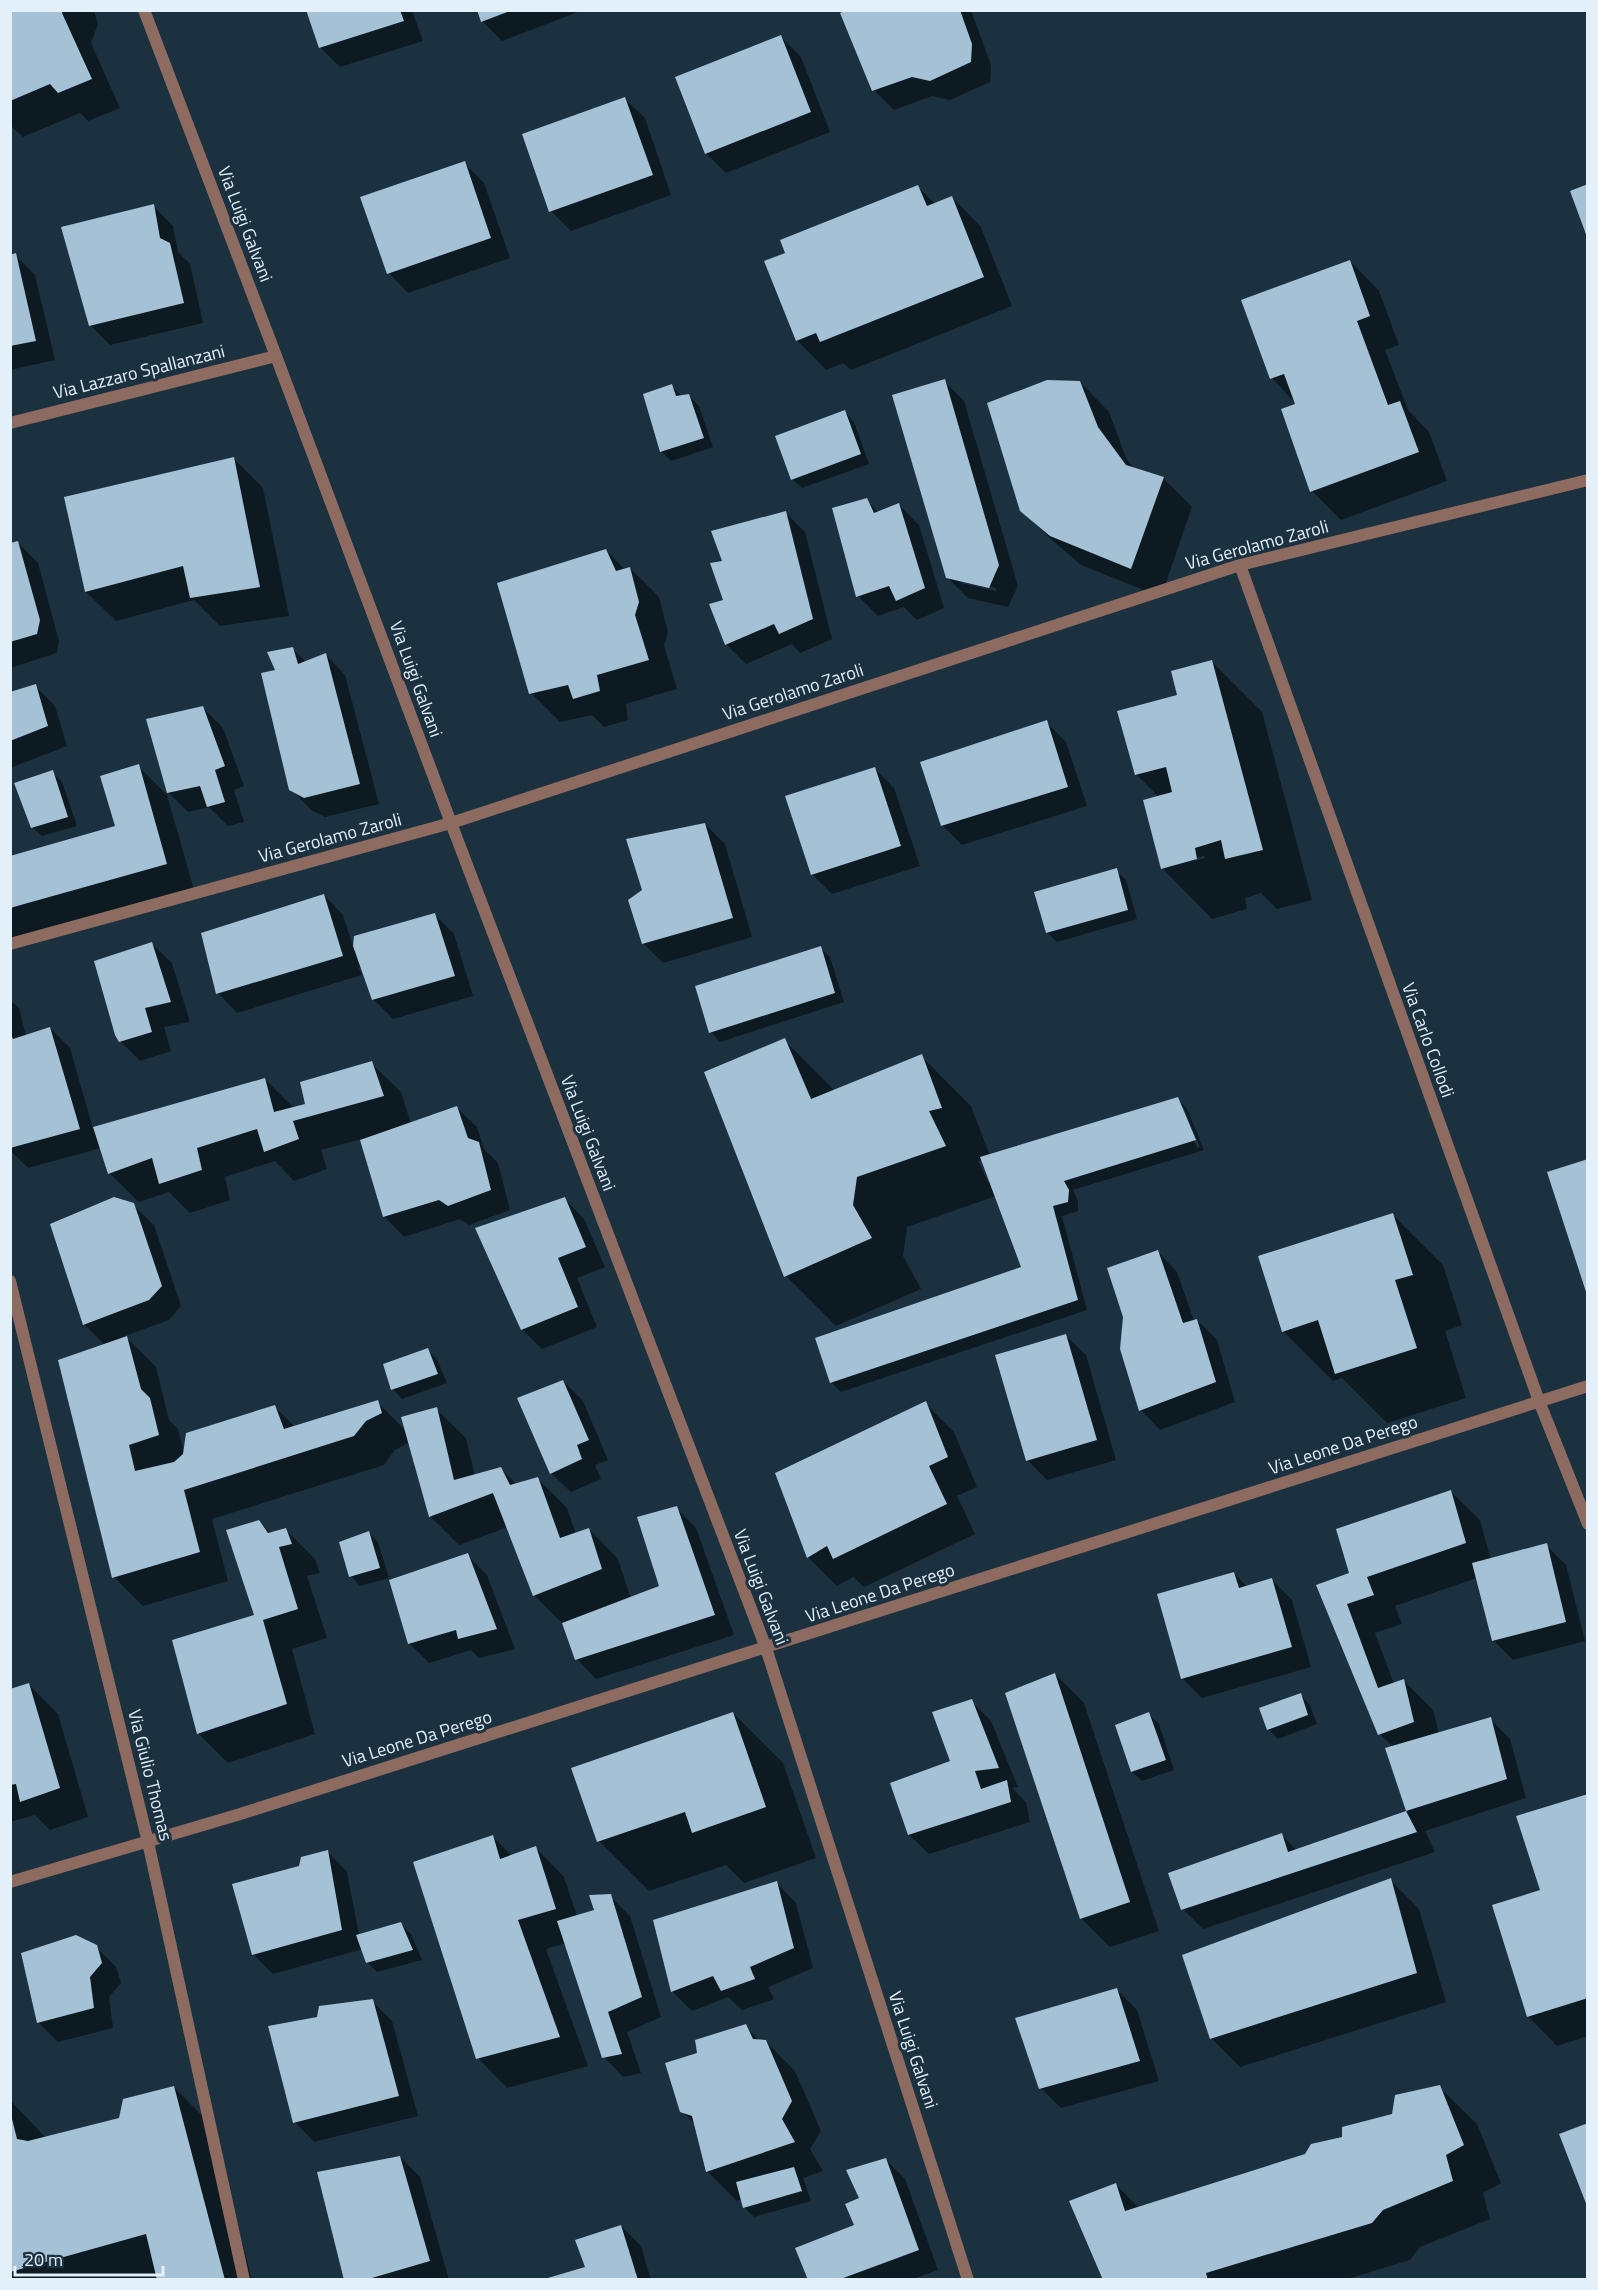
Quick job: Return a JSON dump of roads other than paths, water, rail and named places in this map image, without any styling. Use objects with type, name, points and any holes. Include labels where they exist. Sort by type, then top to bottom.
[{"type":"street","name":"Via Luigi Galvani","points":[[144,10],[766,1648],[968,2280]]},
{"type":"street","name":"Via Lazzaro Spallanzani","points":[[10,423],[276,356]]},
{"type":"street","name":"Via Gerolamo Zaroli","points":[[10,944],[451,823],[1240,565],[1587,480]]},
{"type":"street","name":"Via Carlo Collodi","points":[[1240,565],[1539,1401],[1587,1524]]},
{"type":"street","name":"Via Giulio Thomas","points":[[10,1281],[148,1842],[244,2280]]},
{"type":"street","name":"Via Leone Da Perego","points":[[10,1882],[148,1842],[766,1648],[1587,1386]]}]
